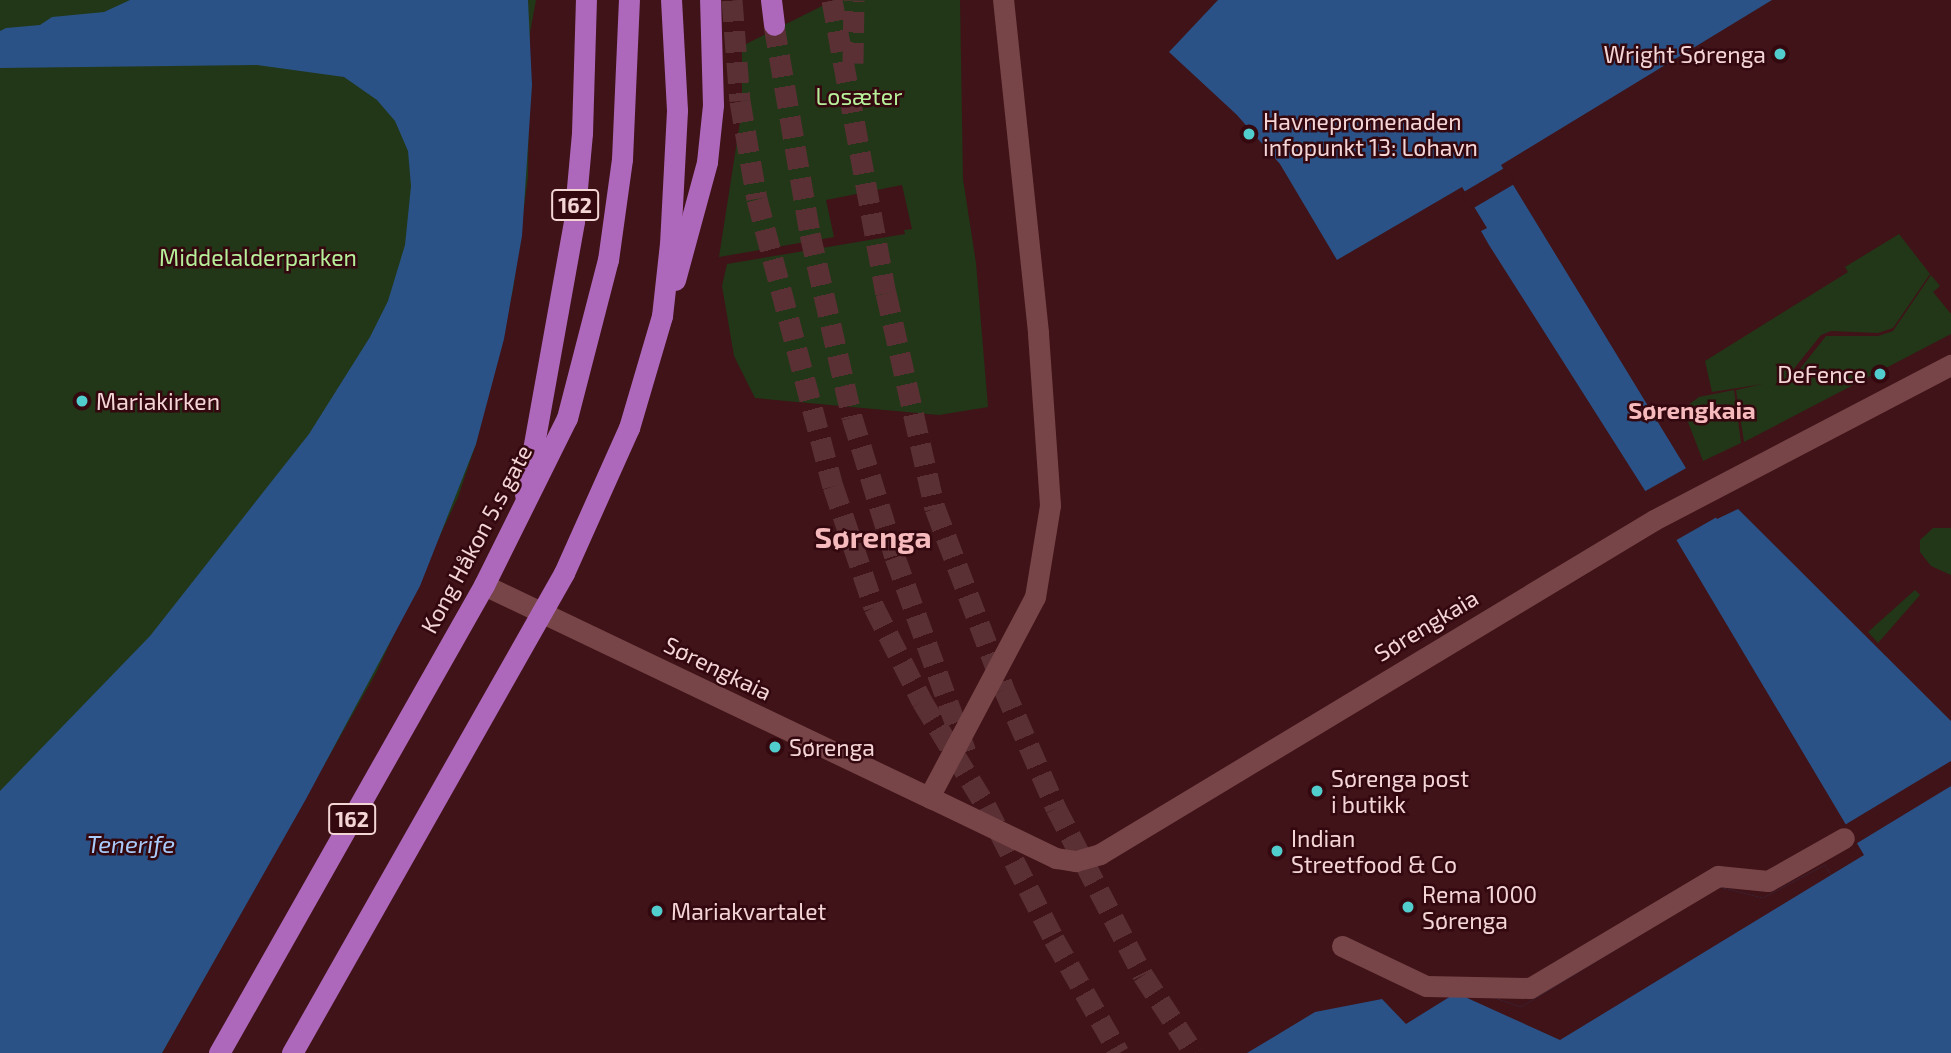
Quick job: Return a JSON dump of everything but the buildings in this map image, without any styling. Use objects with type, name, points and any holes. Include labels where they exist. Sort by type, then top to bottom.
[{"type":"highway","name":"162","points":[[523,508],[574,221],[582,133],[586,0]]},
{"type":"highway","name":"Kong Håkon 5.s gate","points":[[219,1053],[484,585],[567,418],[602,293],[622,159],[629,0]]},
{"type":"highway","name":"162","points":[[662,316],[677,110],[671,0]]},
{"type":"highway","name":"162","points":[[292,1053],[541,613],[619,453],[699,204],[713,105],[710,0]]},
{"type":"highway","points":[[771,0],[774,26]]},
{"type":"street","points":[[931,798],[1035,597],[1049,505],[1038,332],[1003,0]]},
{"type":"street","name":"Sørengkaia","points":[[484,585],[1056,858],[1076,861],[1093,857],[1654,520],[1951,365]]},
{"type":"street","points":[[1342,946],[1426,986],[1530,988],[1718,876],[1768,881],[1844,838]]},
{"type":"green space","name":"Middelalderparken","points":[[0,0],[536,0],[530,33],[528,177],[513,290],[476,444],[458,497],[376,673],[162,1053],[0,1053]]},
{"type":"green space","name":"Losæter","points":[[834,0],[960,0],[963,179],[976,263],[988,407],[939,415],[755,398],[734,356],[722,286],[727,264],[905,234],[904,230],[912,229],[902,185],[826,200],[834,237],[719,257],[742,109],[742,46]]},
{"type":"green space","points":[[1899,234],[1930,274],[1893,328],[1878,333],[1831,331],[1821,335],[1784,381],[1796,374],[1826,336],[1878,336],[1893,331],[1931,275],[1940,286],[1933,292],[1951,314],[1951,334],[1744,442],[1736,390],[1763,384],[1712,392],[1705,361],[1848,272],[1845,267]]},
{"type":"green space","points":[[1734,390],[1741,443],[1703,461],[1683,409],[1699,397]]},
{"type":"green space","points":[[1933,528],[1951,528],[1951,575],[1931,566],[1920,552],[1920,540]]},
{"type":"green space","points":[[1915,590],[1920,595],[1878,643],[1868,632]]},
{"type":"water","name":"Tenerife","points":[[130,0],[528,0],[532,85],[522,236],[504,339],[476,444],[420,586],[306,799],[162,1053],[0,1053],[0,791],[150,636],[309,434],[370,337],[388,301],[405,245],[411,186],[408,151],[395,121],[377,100],[344,77],[257,65],[0,68],[0,31],[40,25],[52,17],[104,12]]},
{"type":"water","points":[[1218,0],[1772,0],[1501,165],[1717,519],[1738,509],[1951,721],[1951,1053],[1247,1053],[1315,1012],[1382,999],[1406,1024],[1451,996],[1474,991],[1521,1007],[1719,887],[1763,898],[1825,865],[1831,875],[1864,855],[1677,541],[1489,245],[1481,231],[1487,228],[1462,187],[1337,260],[1280,164],[1237,115],[1169,52]]},
{"type":"pier","points":[[1506,167],[1516,183],[1472,209],[1462,193]]},
{"type":"pier","points":[[1688,467],[1719,515],[1724,513],[1673,542],[1642,493]]},
{"type":"pier","points":[[1951,761],[1951,786],[1854,845],[1843,826]]},
{"type":"pier","points":[[1825,865],[1831,875],[1560,1040],[1465,997],[1474,991],[1521,1007],[1719,887],[1763,898]]},
{"type":"tunnel","points":[[732,0],[740,101],[757,199],[833,486],[874,607],[922,701],[986,806],[1054,939],[1119,1053]]},
{"type":"tunnel","points":[[832,0],[886,293],[935,508],[1004,689],[1056,808],[1143,975],[1194,1053]]},
{"type":"tunnel","points":[[853,63],[854,0]]},
{"type":"tunnel","points":[[774,25],[810,234],[852,417],[895,557],[966,752]]},
{"type":"place","name":"Wright Sørenga","points":[[1780,54]]},
{"type":"place","name":"Havnepromenaden infopunkt 13: Lohavn","points":[[1249,134]]},
{"type":"place","name":"DeFence","points":[[1880,374]]},
{"type":"place","name":"Mariakirken","points":[[82,401]]},
{"type":"place","name":"Sørenga","points":[[775,747]]},
{"type":"place","name":"Sørenga post i butikk","points":[[1317,791]]},
{"type":"place","name":"Indian Streetfood & Co","points":[[1277,851]]},
{"type":"place","name":"Rema 1000 Sørenga","points":[[1408,907]]},
{"type":"place","name":"Mariakvartalet","points":[[657,911]]},
{"type":"district","name":"Sørengkaia","points":[[1692,410]]},
{"type":"district","name":"Sørenga","points":[[873,536]]}]
